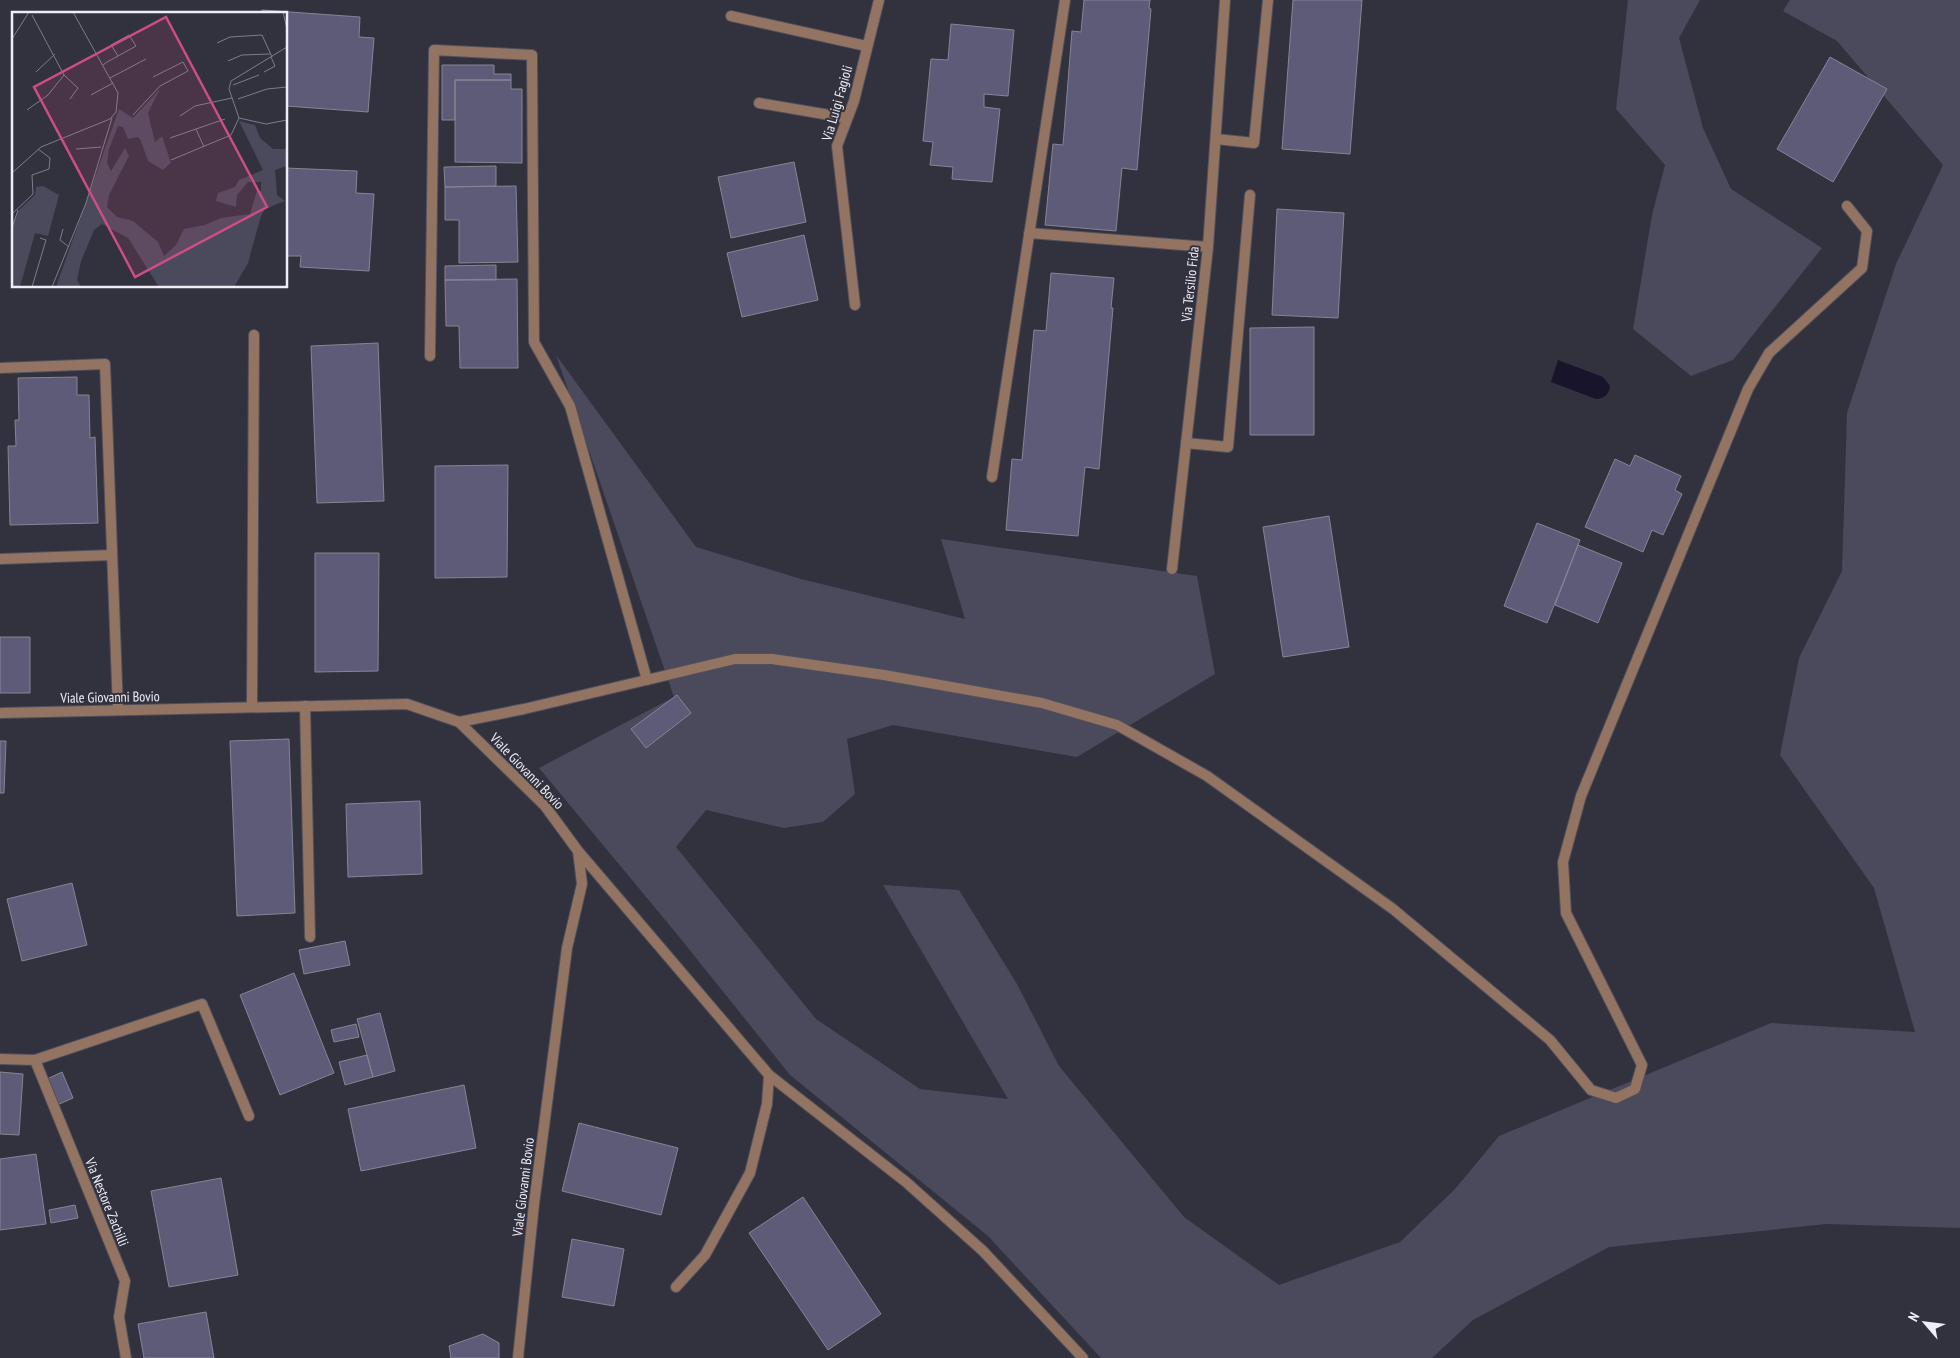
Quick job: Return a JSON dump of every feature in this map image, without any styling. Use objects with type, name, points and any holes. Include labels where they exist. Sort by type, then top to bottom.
[{"type":"street","name":"Via Luigi Fagioli","points":[[855,305],[837,146],[854,101],[866,46],[879,0]]},
{"type":"street","points":[[992,477],[1065,0]]},
{"type":"street","name":"Via Tersilio Fida","points":[[1172,569],[1208,247],[1225,0]]},
{"type":"street","points":[[1216,139],[1254,143],[1268,0]]},
{"type":"street","points":[[731,16],[866,46]]},
{"type":"street","points":[[430,356],[434,50],[532,55],[534,342],[570,406],[647,680]]},
{"type":"street","points":[[759,103],[847,118]]},
{"type":"street","points":[[1186,443],[1228,447],[1250,195]]},
{"type":"street","points":[[459,722],[735,659],[772,659],[884,675],[1042,703],[1117,725],[1207,776],[1393,909],[1550,1040],[1592,1090],[1616,1098],[1634,1089],[1642,1065],[1566,913],[1562,862],[1581,796],[1748,389],[1769,353],[1862,268],[1867,231],[1847,206]]},
{"type":"street","points":[[1029,233],[1208,247]]},
{"type":"street","points":[[252,707],[254,335]]},
{"type":"street","points":[[0,368],[105,364],[118,710]]},
{"type":"street","points":[[0,559],[112,555]]},
{"type":"street","name":"Viale Giovanni Bovio","points":[[0,713],[407,704],[459,722],[546,806],[578,851],[582,884],[567,948],[534,1204],[518,1358]]},
{"type":"street","points":[[305,706],[310,937]]},
{"type":"street","points":[[578,851],[769,1075],[906,1182],[969,1238],[1083,1358]]},
{"type":"street","points":[[0,1059],[35,1060],[202,1004],[249,1116]]},
{"type":"street","name":"Via Nestore Zachilli","points":[[35,1060],[125,1281],[119,1317],[126,1358]]},
{"type":"street","points":[[676,1287],[705,1255],[750,1173],[768,1104],[769,1075]]},
{"type":"shaded area","points":[[1628,0],[1700,0],[1679,38],[1703,128],[1731,189],[1822,248],[1733,360],[1691,376],[1633,329],[1652,215],[1665,165],[1616,109]]},
{"type":"shaded area","points":[[1790,0],[1960,0],[1960,1228],[1826,1224],[1609,1247],[1473,1320],[1432,1358],[1101,1358],[988,1236],[790,1075],[676,933],[539,768],[674,697],[556,355],[696,547],[801,579],[965,619],[941,539],[1197,576],[1215,674],[1077,757],[893,725],[847,739],[855,794],[823,822],[784,828],[706,810],[676,847],[816,1019],[920,1089],[1008,1099],[883,885],[959,890],[1017,984],[1059,1066],[1184,1217],[1279,1285],[1400,1242],[1455,1189],[1499,1136],[1771,1023],[1915,1032],[1874,888],[1780,755],[1799,658],[1842,571],[1847,413],[1896,264],[1943,165],[1837,41],[1783,11]]},
{"type":"shaded area","points":[[1558,360],[1603,377],[1610,386],[1607,394],[1596,399],[1551,382]]},
{"type":"building","points":[[1084,0],[1150,0],[1149,8],[1151,9],[1137,170],[1122,168],[1116,231],[1045,225],[1053,144],[1063,145],[1072,31],[1081,32]]},
{"type":"building","points":[[1293,0],[1362,0],[1350,154],[1282,149]]},
{"type":"building","points":[[262,10],[360,17],[359,37],[374,38],[368,112],[288,106],[288,12],[262,12]]},
{"type":"building","points":[[951,24],[1014,30],[1008,96],[984,94],[984,107],[1000,109],[992,182],[952,179],[953,167],[930,165],[933,142],[923,141],[931,59],[948,60]]},
{"type":"building","points":[[1830,57],[1887,89],[1833,182],[1777,149]]},
{"type":"building","points":[[442,65],[494,65],[494,74],[511,74],[511,80],[455,80],[455,120],[442,120]]},
{"type":"building","points":[[455,80],[511,80],[511,89],[522,89],[522,163],[455,162]]},
{"type":"building","points":[[794,162],[806,222],[731,238],[718,177]]},
{"type":"building","points":[[496,166],[496,186],[445,187],[444,167]]},
{"type":"building","points":[[288,168],[357,171],[356,193],[374,194],[369,271],[300,267],[301,256],[288,256]]},
{"type":"building","points":[[516,186],[518,262],[459,263],[459,220],[445,220],[445,187]]},
{"type":"building","points":[[1277,209],[1344,213],[1338,318],[1272,315]]},
{"type":"building","points":[[804,235],[818,300],[742,317],[727,253]]},
{"type":"building","points":[[496,265],[496,280],[445,280],[445,266]]},
{"type":"building","points":[[1051,273],[1114,278],[1099,469],[1085,467],[1078,536],[1006,530],[1012,459],[1022,460],[1034,330],[1046,331]]},
{"type":"building","points":[[517,279],[518,368],[460,368],[459,326],[446,326],[445,280]]},
{"type":"building","points":[[1314,327],[1314,435],[1250,435],[1250,328]]},
{"type":"building","points":[[378,343],[384,501],[317,503],[311,346]]},
{"type":"building","points":[[77,377],[77,395],[89,395],[90,438],[95,437],[98,523],[10,525],[8,446],[16,446],[15,420],[19,420],[18,378]]},
{"type":"building","points":[[1635,455],[1681,476],[1675,490],[1682,494],[1663,535],[1652,530],[1643,552],[1585,527],[1615,459],[1630,466]]},
{"type":"building","points":[[508,465],[507,577],[435,578],[435,466]]},
{"type":"building","points":[[1329,516],[1349,647],[1283,657],[1263,527]]},
{"type":"building","points":[[1537,523],[1580,540],[1547,623],[1504,606]]},
{"type":"building","points":[[1578,545],[1622,563],[1598,623],[1555,605]]},
{"type":"building","points":[[315,553],[379,553],[378,671],[315,672]]},
{"type":"building","points":[[0,637],[30,637],[30,693],[0,693]]},
{"type":"building","points":[[677,695],[691,713],[646,748],[631,729]]},
{"type":"building","points":[[289,739],[295,913],[237,916],[230,741]]},
{"type":"building","points":[[0,741],[6,741],[4,793],[0,793]]},
{"type":"building","points":[[420,801],[422,874],[348,877],[346,804]]},
{"type":"building","points":[[72,883],[87,945],[22,961],[7,899]]},
{"type":"building","points":[[345,941],[350,965],[304,974],[299,950]]},
{"type":"building","points":[[294,973],[334,1073],[280,1095],[240,995]]},
{"type":"building","points":[[380,1013],[395,1071],[373,1077],[357,1019]]},
{"type":"building","points":[[356,1024],[359,1037],[334,1042],[331,1030]]},
{"type":"building","points":[[367,1055],[373,1077],[345,1085],[339,1062]]},
{"type":"building","points":[[0,1072],[23,1074],[19,1135],[0,1134]]},
{"type":"building","points":[[62,1072],[73,1098],[57,1105],[47,1079]]},
{"type":"building","points":[[464,1085],[476,1148],[361,1171],[348,1109]]},
{"type":"building","points":[[579,1123],[678,1148],[661,1215],[562,1191]]},
{"type":"building","points":[[36,1154],[46,1224],[0,1230],[0,1159]]},
{"type":"building","points":[[221,1178],[238,1275],[169,1287],[151,1191]]},
{"type":"building","points":[[803,1197],[881,1314],[828,1350],[749,1233]]},
{"type":"building","points":[[75,1205],[78,1218],[51,1223],[49,1210]]},
{"type":"building","points":[[572,1239],[624,1249],[614,1306],[562,1297]]},
{"type":"building","points":[[206,1312],[214,1358],[144,1358],[138,1324]]},
{"type":"building","points":[[483,1334],[499,1343],[499,1358],[451,1358],[449,1346]]}]
